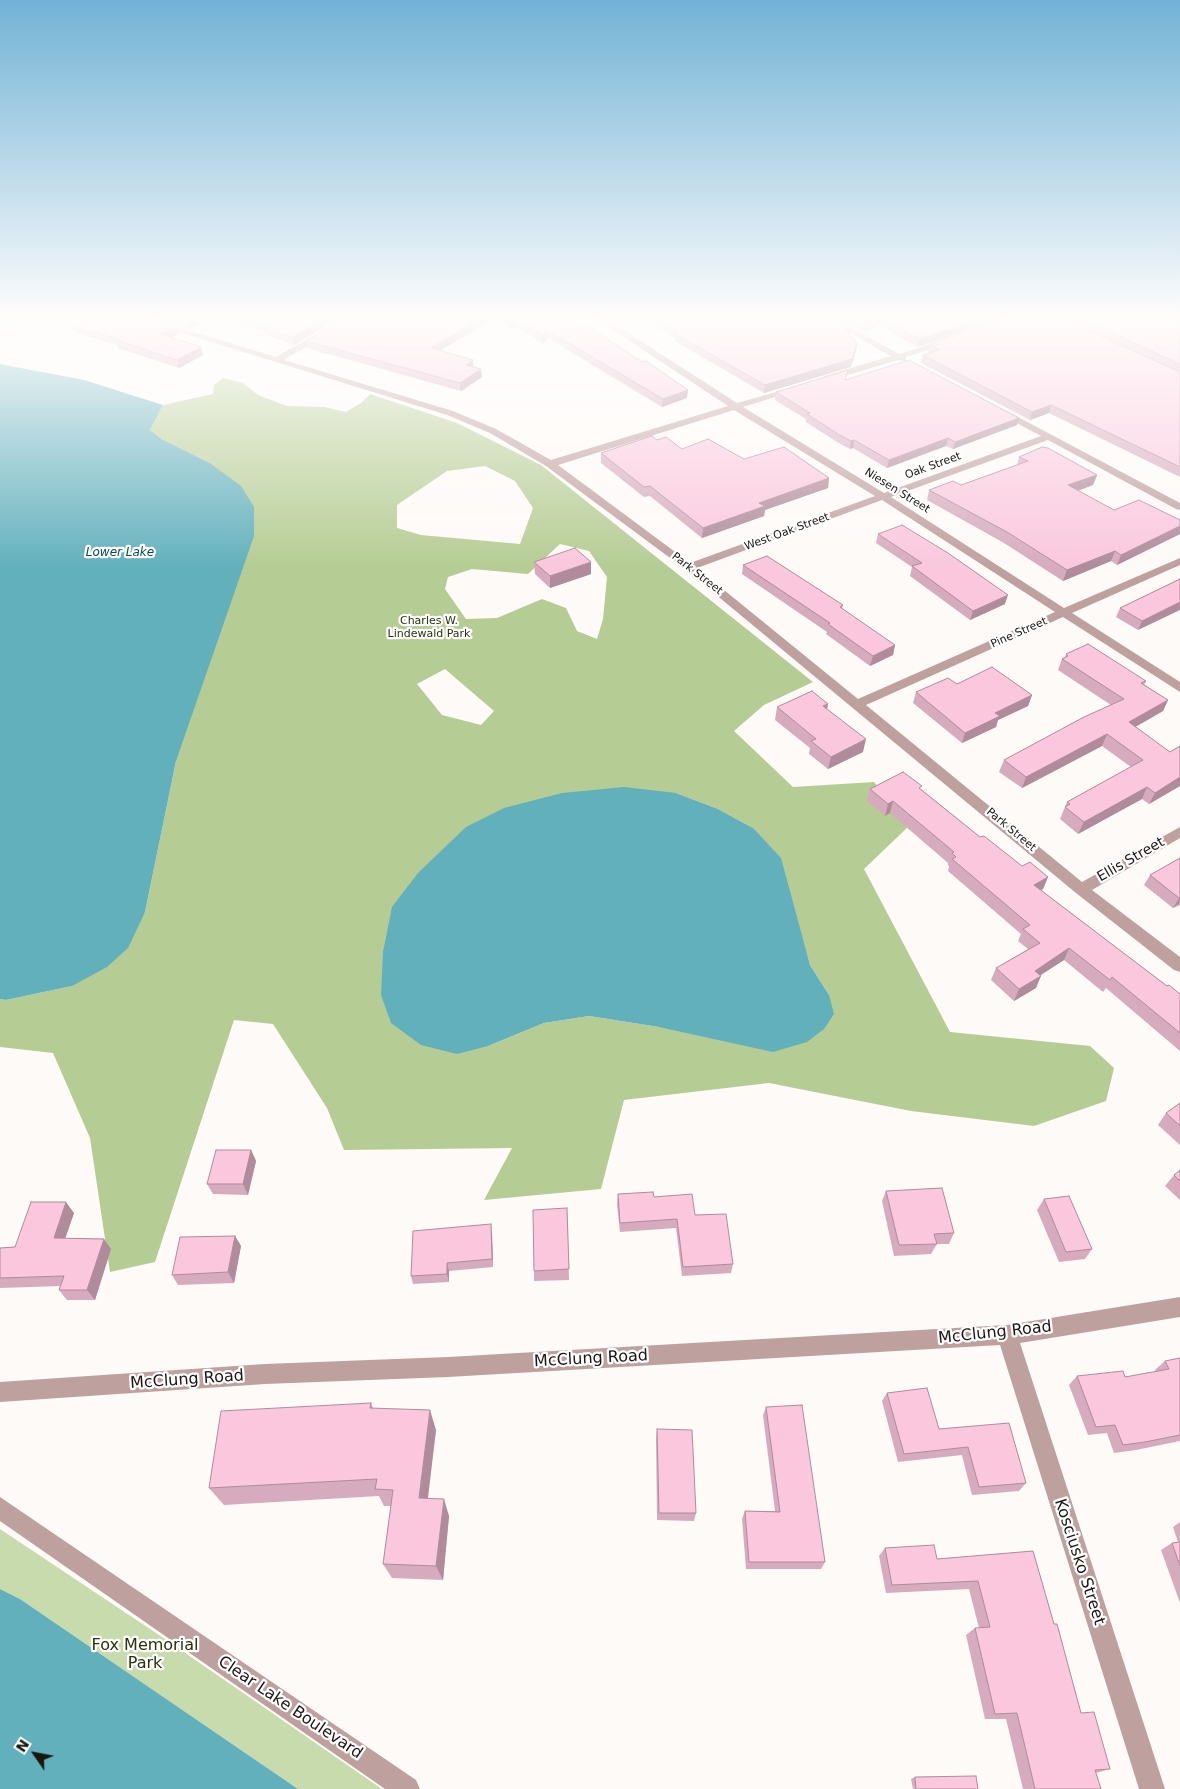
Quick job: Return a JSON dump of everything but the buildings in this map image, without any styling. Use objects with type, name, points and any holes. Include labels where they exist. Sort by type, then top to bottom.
[{"type":"street","name":"Park Street","points":[[414,401],[450,413],[493,431],[550,464],[689,567],[1081,888],[1180,966]]},
{"type":"street","name":"Niesen Street","points":[[728,401],[884,498],[1180,688]]},
{"type":"street","points":[[550,464],[750,401]]},
{"type":"street","points":[[996,409],[1180,507]]},
{"type":"street","name":"Oak Street","points":[[884,498],[1048,437]]},
{"type":"street","name":"West Oak Street","points":[[689,567],[884,498]]},
{"type":"street","name":"Pine Street","points":[[858,704],[1180,561]]},
{"type":"street","name":"Ellis Street","points":[[1081,888],[1180,832]]},
{"type":"street","name":"McClung Road","points":[[0,1392],[265,1374],[448,1367],[1007,1335],[1180,1307]]},
{"type":"street","name":"Kosciusko Street","points":[[1007,1335],[1152,1789]]},
{"type":"street","name":"Clear Lake Boulevard","points":[[0,1508],[407,1789]]},
{"type":"green space","name":"Charles W. Lindewald Park","points":[[179,401],[275,401],[287,406],[324,407],[346,412],[363,401],[392,401],[457,423],[541,465],[813,682],[764,705],[734,731],[793,787],[874,782],[910,825],[864,869],[950,1032],[1090,1046],[1114,1068],[1106,1101],[1034,1126],[911,1111],[769,1083],[624,1100],[601,1189],[484,1200],[512,1148],[344,1150],[327,1108],[273,1024],[234,1020],[155,1262],[110,1272],[90,1138],[53,1053],[0,1047],[0,999],[6,1000],[72,986],[145,912],[176,761],[163,440],[150,430],[163,405]],"holes":[[[485,466],[515,481],[533,508],[520,544],[421,535],[397,528],[397,505],[447,471]],[[560,544],[589,551],[607,577],[603,619],[597,639],[577,631],[566,608],[542,599],[497,618],[466,619],[445,589],[448,577],[472,569],[528,574]],[[445,669],[494,711],[481,725],[442,715],[417,684]],[[676,793],[718,809],[753,828],[798,924],[810,965],[829,995],[659,1027],[589,1016],[544,1023],[488,1046]]]},
{"type":"green space","name":"Fox Memorial Park","points":[[0,1529],[165,1639],[382,1789],[298,1789],[20,1599],[0,1589]]},
{"type":"water","name":"Lower Lake","points":[[0,401],[152,401],[163,405],[150,430],[163,440],[211,464],[241,486],[254,507],[254,536],[176,761],[145,912],[128,948],[107,967],[72,986],[6,1000],[0,999]]},
{"type":"water","points":[[624,787],[676,793],[718,809],[753,828],[781,858],[810,965],[829,995],[834,1014],[824,1029],[807,1042],[773,1052],[659,1027],[589,1016],[544,1023],[488,1046],[457,1054],[421,1045],[391,1023],[381,995],[383,952],[392,907],[418,873],[466,827],[504,808],[562,793]]},
{"type":"water","points":[[0,1589],[20,1599],[298,1789],[0,1789]]}]
